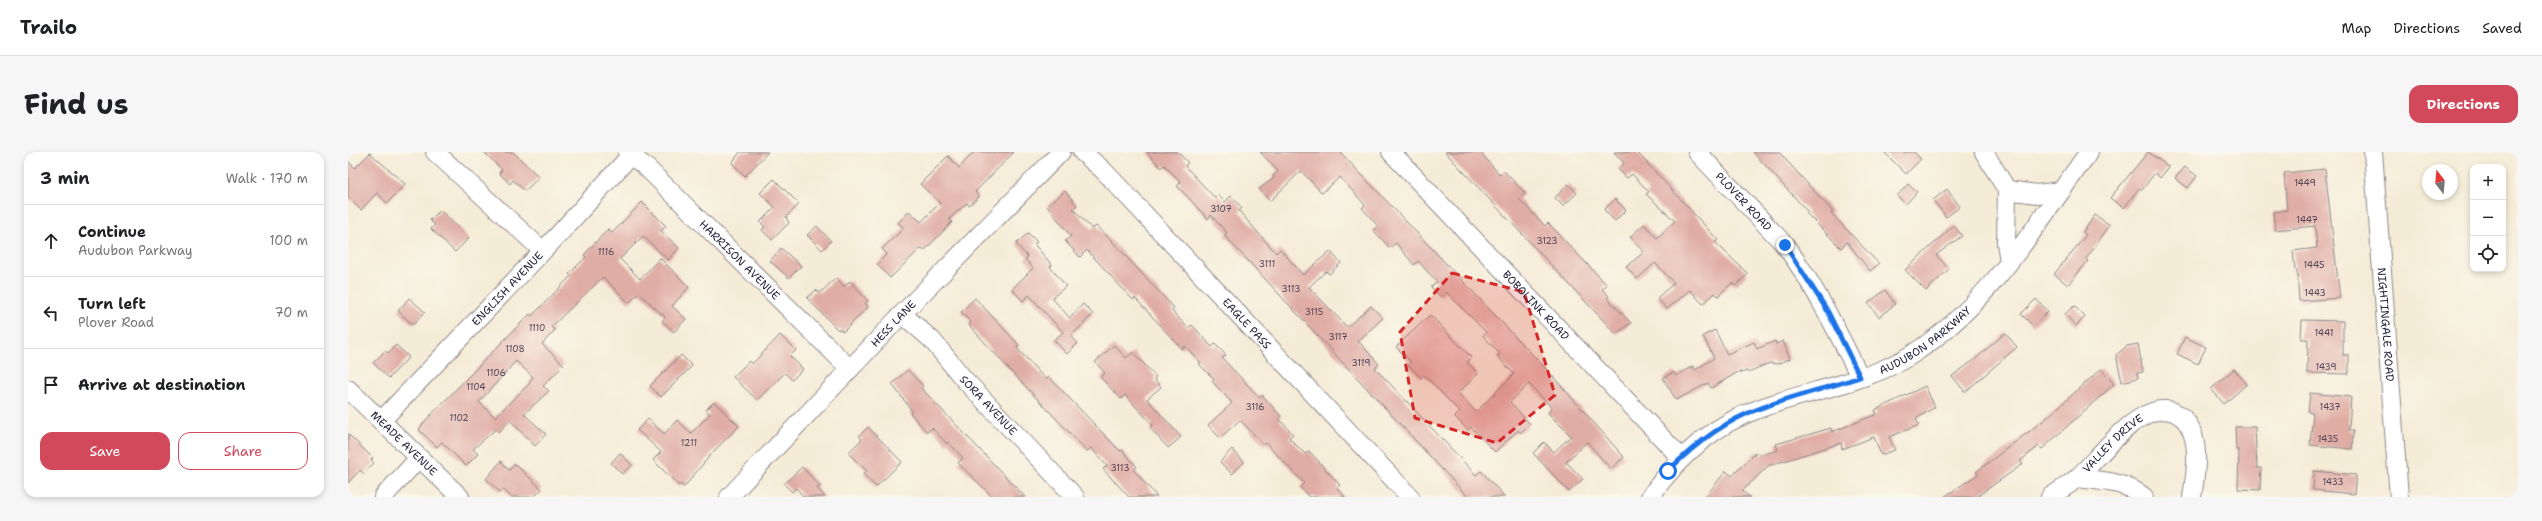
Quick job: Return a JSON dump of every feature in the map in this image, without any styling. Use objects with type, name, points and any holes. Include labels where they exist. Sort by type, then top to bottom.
[{"type":"street","points":[[436,152],[542,250]]},
{"type":"street","name":"HESS LANE","points":[[736,495],[902,314],[1061,152]]},
{"type":"street","name":"EAGLE PASS","points":[[1082,152],[1103,170],[1410,497]]},
{"type":"street","name":"BOBOLINK ROAD","points":[[1391,152],[1681,458]]},
{"type":"street","name":"PLOVER ROAD","points":[[1697,152],[1794,257],[1827,310],[1860,377]]},
{"type":"street","points":[[1984,152],[2007,190],[2006,243],[2009,261]]},
{"type":"street","name":"AUDUBON PARKWAY","points":[[1650,497],[1668,471],[1681,458],[1711,435],[1737,419],[1760,408],[1860,377],[1897,363],[1940,334],[1971,307],[2009,261],[2089,152]]},
{"type":"street","name":"NIGHTINGALE ROAD","points":[[2373,152],[2399,497]]},
{"type":"street","name":"ENGLISH AVENUE","points":[[381,421],[542,250],[629,154]]},
{"type":"street","name":"HARRISON AVENUE","points":[[629,154],[648,168],[850,369]]},
{"type":"street","points":[[2007,190],[2037,194],[2061,191]]},
{"type":"street","name":"SORA AVENUE","points":[[902,314],[932,340],[963,378],[1075,497]]},
{"type":"street","name":"MEADE AVENUE","points":[[348,389],[460,497]]},
{"type":"street","name":"VALLEY DRIVE","points":[[2050,497],[2077,478],[2126,428],[2144,415],[2160,410],[2170,411],[2182,417],[2191,429],[2195,440],[2192,497]]},
{"type":"street","points":[[383,497],[420,458]]},
{"type":"street","points":[[2077,478],[2112,482],[2137,492],[2144,497]]},
{"type":"highlighted area","points":[[1452,273],[1524,292],[1555,395],[1497,443],[1415,418],[1400,332]]},
{"type":"building","points":[[484,152],[513,152],[539,177],[525,191],[513,180],[510,184],[499,173],[502,170]]},
{"type":"building","points":[[740,152],[768,152],[745,176],[732,163]]},
{"type":"building","points":[[974,152],[1014,152],[975,192],[979,197],[969,206],[967,203],[949,219],[952,222],[924,251],[922,249],[919,250],[890,278],[877,264],[887,254],[882,249],[904,228],[898,223],[909,211],[921,222],[940,203],[920,184],[948,156],[959,168]]},
{"type":"building","points":[[1147,152],[1178,152],[1188,163],[1185,166],[1215,198],[1218,195],[1225,202],[1231,196],[1242,208],[1239,211],[1276,253],[1280,249],[1303,275],[1330,251],[1341,263],[1329,274],[1326,271],[1309,287],[1347,327],[1371,306],[1383,318],[1358,341],[1379,364],[1375,368],[1476,475],[1481,471],[1505,497],[1468,497],[1224,235],[1227,233],[1211,215],[1208,219],[1177,186],[1181,182],[1164,165],[1161,168]]},
{"type":"building","points":[[1260,152],[1340,152],[1550,373],[1624,457],[1611,469],[1587,442],[1566,462],[1583,479],[1569,492],[1533,453],[1544,442],[1554,452],[1571,436],[1548,413],[1552,408],[1529,384],[1510,402],[1530,424],[1520,433],[1518,430],[1495,452],[1471,427],[1468,430],[1455,417],[1460,412],[1424,375],[1421,378],[1408,365],[1411,362],[1396,347],[1430,315],[1471,357],[1467,362],[1478,374],[1458,393],[1476,412],[1514,374],[1497,356],[1500,354],[1483,336],[1486,332],[1446,292],[1441,297],[1431,287],[1437,282],[1418,261],[1414,265],[1396,243],[1390,248],[1373,230],[1378,226],[1362,208],[1365,205],[1340,177],[1322,193],[1301,171],[1270,201],[1259,189],[1274,178],[1273,176],[1278,171]]},
{"type":"building","points":[[1445,152],[1480,152],[1500,175],[1504,171],[1525,193],[1519,199],[1545,226],[1548,223],[1607,285],[1602,289],[1609,296],[1607,298],[1631,323],[1616,334]]},
{"type":"building","points":[[1614,152],[1637,152],[1718,240],[1715,242],[1748,274],[1735,286],[1732,283],[1718,296],[1715,293],[1703,304],[1690,290],[1667,309],[1657,298],[1674,283],[1655,263],[1637,279],[1626,267],[1644,252],[1630,237],[1644,224],[1657,238],[1675,221],[1646,194],[1649,192],[1632,174],[1627,178],[1618,169],[1624,163]]},
{"type":"building","points":[[1753,152],[1779,152],[1833,212],[1831,213],[1879,264],[1870,271],[1847,242],[1841,248],[1806,213],[1808,212]]},
{"type":"building","points":[[1884,152],[1914,152],[1921,159],[1906,174]]},
{"type":"building","points":[[2148,152],[2169,167],[2160,178],[2155,173],[2142,190],[2139,188],[2124,208],[2110,198]]},
{"type":"building","points":[[370,153],[405,184],[387,203],[377,193],[361,210],[348,197],[348,161],[355,168]]},
{"type":"building","points":[[2185,167],[2197,176],[2188,188],[2175,178]]},
{"type":"building","points":[[2325,169],[2340,298],[2299,301],[2297,270],[2295,270],[2293,251],[2317,248],[2315,226],[2275,230],[2273,212],[2287,210],[2284,173]]},
{"type":"building","points":[[774,179],[799,204],[786,217],[789,223],[772,240],[762,230],[765,227],[760,222],[775,207],[760,193]]},
{"type":"building","points":[[1568,184],[1577,193],[1563,206],[1555,198]]},
{"type":"building","points":[[1908,184],[1917,192],[1906,204],[1897,196]]},
{"type":"building","points":[[1947,189],[1960,207],[1946,217],[1933,200]]},
{"type":"building","points":[[1065,191],[1077,205],[1073,209],[1092,229],[1096,226],[1110,239],[1174,308],[1171,310],[1188,328],[1192,325],[1212,347],[1215,344],[1226,355],[1222,358],[1260,398],[1262,395],[1281,416],[1279,419],[1293,434],[1289,438],[1305,454],[1309,451],[1340,485],[1337,488],[1345,497],[1309,497],[1300,487],[1304,483],[1266,443],[1264,445],[1240,420],[1220,438],[1208,425],[1232,403],[1212,381],[1214,379],[1199,364],[1201,363],[1185,346],[1182,349],[1135,298],[1133,300],[1087,250],[1080,257],[1065,241],[1071,236],[1047,206]]},
{"type":"building","points":[[1615,199],[1626,210],[1615,221],[1604,210]]},
{"type":"building","points":[[642,202],[666,226],[661,231],[679,248],[668,260],[643,236],[620,259],[640,279],[660,258],[689,287],[672,306],[686,319],[674,332],[662,321],[665,317],[639,293],[629,303],[603,277],[551,327],[555,330],[542,344],[564,365],[543,386],[549,391],[524,414],[546,434],[535,446],[510,420],[499,432],[496,429],[473,449],[478,454],[466,466],[442,442],[437,447],[419,430],[424,422],[530,314],[532,316],[571,276],[569,274],[586,257],[584,255],[608,229],[612,233]],"holes":[[[516,361],[533,377],[529,382],[530,383],[495,417],[479,402]]]},
{"type":"building","points":[[440,210],[469,238],[455,252],[431,229],[435,225],[430,220]]},
{"type":"building","points":[[2095,215],[2110,225],[2086,259],[2088,261],[2068,285],[2054,274],[2086,235],[2083,232]]},
{"type":"building","points":[[1954,225],[1962,236],[1936,255],[1949,269],[1926,291],[1905,270]]},
{"type":"building","points":[[817,226],[831,241],[822,250],[807,235]]},
{"type":"building","points":[[1028,233],[1037,242],[1034,244],[1052,265],[1050,267],[1066,286],[1052,298],[1070,318],[1083,304],[1093,314],[1071,336],[1078,343],[1067,354],[1054,340],[1063,332],[1029,295],[1023,301],[1012,289],[1033,268],[1025,259],[1028,257],[1016,244]]},
{"type":"building","points":[[781,248],[801,266],[789,278],[770,261]]},
{"type":"building","points":[[836,278],[844,286],[850,281],[868,301],[865,303],[868,307],[843,332],[840,329],[838,330],[807,298],[816,290],[820,293]]},
{"type":"building","points":[[1885,290],[1895,304],[1879,317],[1868,303]]},
{"type":"building","points":[[409,298],[425,312],[413,325],[398,311]]},
{"type":"building","points":[[975,298],[1019,345],[1017,348],[1046,380],[1049,377],[1120,451],[1122,450],[1137,467],[1134,470],[1157,497],[1129,497],[1103,469],[1107,466],[1091,448],[1087,451],[1008,368],[969,325],[971,322],[961,312]]},
{"type":"building","points":[[2036,299],[2048,312],[2033,326],[2021,314]]},
{"type":"building","points":[[2074,306],[2085,317],[2076,326],[2065,314]]},
{"type":"building","points":[[2302,320],[2343,321],[2343,355],[2349,355],[2349,374],[2307,373],[2308,339],[2301,339]]},
{"type":"building","points":[[1715,330],[1727,354],[1754,342],[1757,349],[1775,341],[1776,344],[1783,341],[1790,359],[1777,364],[1770,363],[1748,372],[1741,373],[1740,371],[1711,388],[1708,383],[1676,400],[1663,378],[1674,372],[1676,376],[1693,366],[1695,370],[1714,358],[1703,336]]},
{"type":"building","points":[[2005,333],[2017,347],[1965,392],[1952,376],[1973,361]]},
{"type":"building","points":[[780,335],[796,350],[790,356],[803,369],[792,380],[785,373],[757,400],[733,377],[749,361],[752,364]]},
{"type":"building","points":[[2185,337],[2206,347],[2198,364],[2177,354]]},
{"type":"building","points":[[2138,344],[2143,372],[2137,373],[2138,378],[2122,382],[2116,355],[2127,346]]},
{"type":"building","points":[[396,345],[409,357],[389,378],[373,363],[385,351],[388,353]]},
{"type":"building","points":[[1114,345],[1126,358],[1133,352],[1156,377],[1154,379],[1161,387],[1147,399],[1181,437],[1168,448],[1150,428],[1153,425],[1125,395],[1121,399],[1100,377],[1105,373],[1095,362]]},
{"type":"building","points":[[681,355],[692,366],[661,397],[650,386]]},
{"type":"building","points":[[2101,369],[2114,384],[2042,449],[2039,446],[2020,461],[2023,464],[1976,497],[1944,497],[1978,474],[1976,472],[2044,420]]},
{"type":"building","points":[[2234,369],[2247,384],[2224,404],[2211,389]]},
{"type":"building","points":[[908,370],[923,386],[921,388],[1025,497],[993,497],[958,463],[963,458],[948,442],[947,444],[932,428],[927,432],[910,413],[912,411],[892,384]]},
{"type":"building","points":[[1925,386],[1935,407],[1916,419],[1919,425],[1889,437],[1895,450],[1881,455],[1874,437],[1842,449],[1841,443],[1768,466],[1742,491],[1750,497],[1705,497],[1726,471],[1732,476],[1756,452],[1760,455],[1778,450],[1776,444],[1831,428],[1832,432],[1877,414],[1875,410]]},
{"type":"building","points":[[2310,393],[2351,397],[2349,430],[2353,431],[2352,449],[2310,445],[2313,413],[2308,412]]},
{"type":"building","points":[[714,402],[739,426],[712,453],[684,487],[681,484],[679,486],[653,460],[661,452],[637,430],[648,419],[664,434],[677,420],[691,433],[710,414],[706,410]]},
{"type":"building","points":[[868,427],[902,462],[876,487],[863,474],[867,471],[848,453],[862,439],[859,436]]},
{"type":"building","points":[[2235,427],[2255,427],[2257,468],[2261,468],[2260,490],[2238,489],[2239,450],[2236,450]]},
{"type":"building","points":[[348,434],[373,458],[371,460],[374,463],[364,474],[360,470],[348,483]]},
{"type":"building","points":[[1232,449],[1244,462],[1232,474],[1220,462]]},
{"type":"building","points":[[620,453],[632,465],[622,474],[611,463]]},
{"type":"building","points":[[501,461],[509,470],[515,464],[542,489],[534,497],[511,497],[503,489],[500,492],[486,479]]},
{"type":"building","points":[[802,467],[820,486],[817,488],[825,497],[804,497],[796,488],[792,492],[784,484]]},
{"type":"building","points":[[2314,471],[2356,475],[2354,494],[2313,490]]},
{"type":"route","points":[[1668,471],[1697,444],[1737,419],[1760,408],[1860,377],[1827,310],[1798,262],[1785,245]]}]
